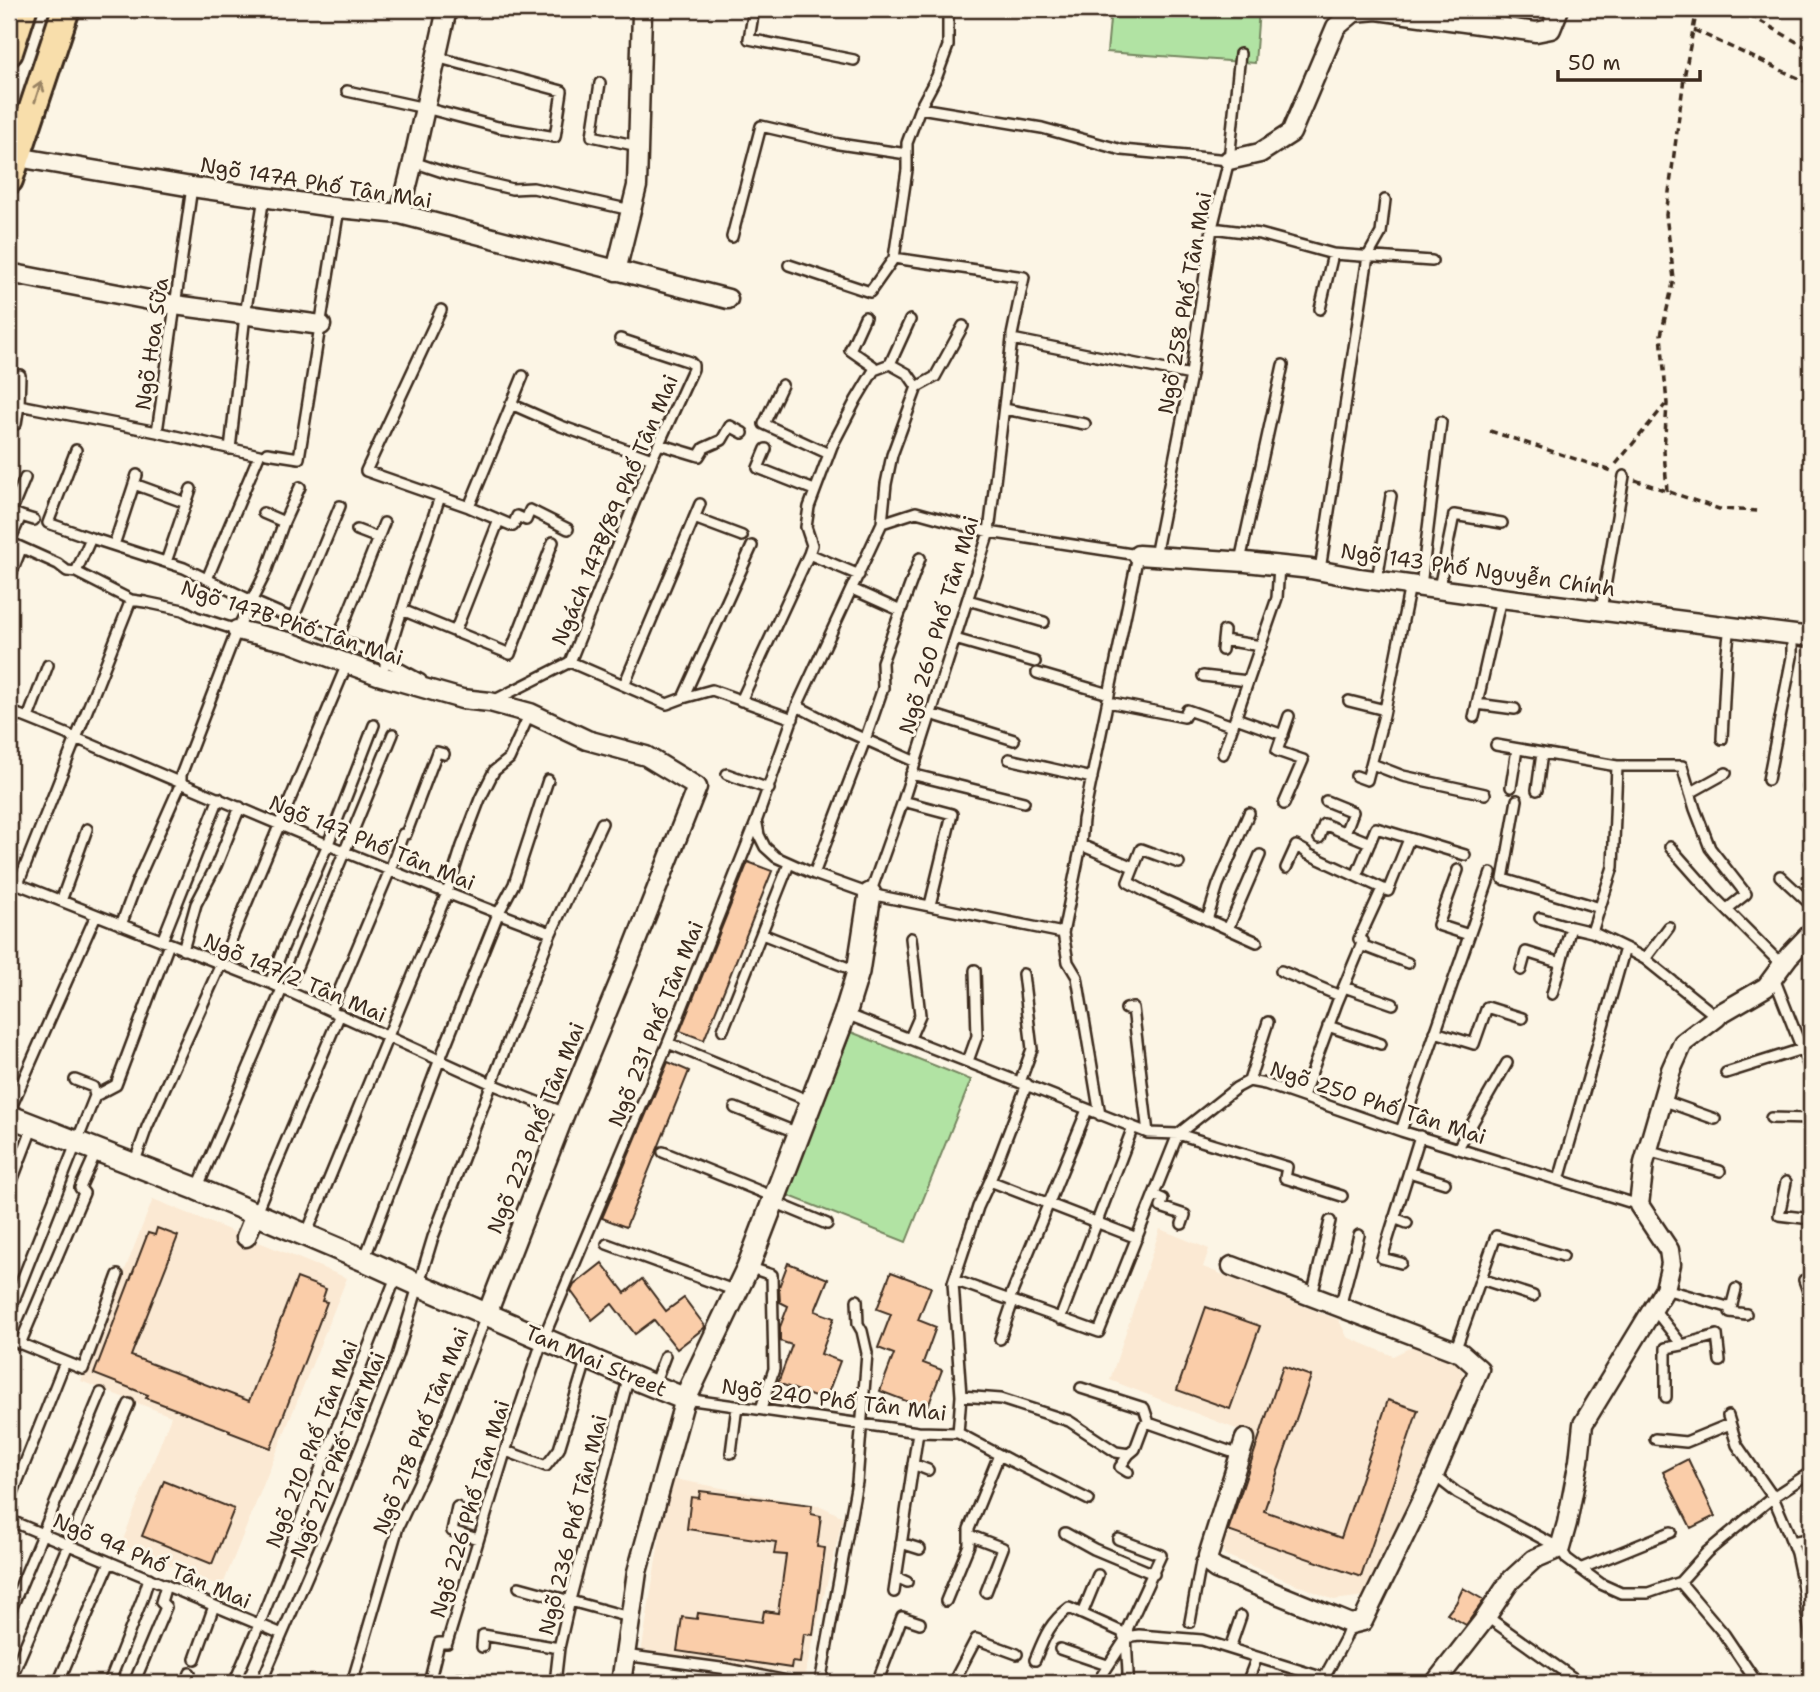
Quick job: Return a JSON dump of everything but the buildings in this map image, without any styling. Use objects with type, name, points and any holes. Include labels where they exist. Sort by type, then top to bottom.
[{"type":"main road","points":[[9,52],[23,9]]},
{"type":"main road","points":[[13,169],[66,9]]},
{"type":"street","points":[[400,214],[447,9]]},
{"type":"street","points":[[616,271],[637,186],[642,13],[639,9]]},
{"type":"street","points":[[1229,160],[1260,153],[1292,133],[1336,27],[1354,12],[1377,10],[1536,32],[1551,29],[1559,9]]},
{"type":"street","name":"Ngõ 147A Phố Tân Mai","points":[[13,169],[192,187],[400,214],[728,299]]},
{"type":"street","points":[[9,273],[175,305],[321,326]]},
{"type":"street","name":"Ngõ 143 Phố Nguyễn Chính","points":[[1147,555],[1320,570],[1501,598],[1811,637]]},
{"type":"street","name":"Ngõ 147B Phố Tân Mai","points":[[237,630],[289,642],[347,664],[383,669],[462,699],[490,702],[530,713],[587,740],[646,756],[697,787],[629,959]]},
{"type":"street","name":"Tan Mai Street","points":[[9,1114],[33,1126],[197,1189],[685,1399],[748,1267],[845,1014],[858,972],[870,894]]},
{"type":"street","points":[[1435,1683],[1510,1581],[1534,1559],[1560,1548],[1567,1523],[1583,1424],[1665,1289],[1671,1264],[1668,1250],[1639,1205],[1647,1151],[1671,1070],[1683,1043],[1716,1016],[1766,987],[1789,956],[1811,933]]},
{"type":"street","name":"Ngõ 223 Phố Tân Mai","points":[[487,1314],[565,1113],[629,959]]},
{"type":"street","points":[[246,1237],[255,1214]]},
{"type":"street","points":[[1232,1266],[1461,1353],[1479,1369],[1434,1475],[1363,1622],[1351,1624],[1216,1569],[1208,1563],[1242,1447]]},
{"type":"street","points":[[621,1683],[637,1572],[685,1399]]},
{"type":"lane","points":[[754,9],[749,39],[854,60]]},
{"type":"lane","points":[[789,265],[870,292],[894,258],[907,170],[907,143],[948,46],[948,9]]},
{"type":"lane","name":"Ngõ 258 Phố Tân Mai","points":[[1100,1115],[1077,977],[1068,962],[1063,933],[1108,698],[1147,555],[1191,375],[1212,228],[1229,160],[1240,54]]},
{"type":"lane","points":[[347,91],[498,127],[555,137],[562,91],[436,57]]},
{"type":"lane","points":[[600,83],[592,136],[638,146]]},
{"type":"lane","points":[[920,108],[1041,128],[1122,150],[1229,160]]},
{"type":"lane","points":[[732,237],[761,126],[839,144],[907,154]]},
{"type":"lane","points":[[414,162],[449,174],[512,189],[533,188],[631,210]]},
{"type":"lane","name":"Ngõ Hoa Sữa","points":[[192,187],[157,432],[259,455],[207,579]]},
{"type":"lane","points":[[230,449],[245,315],[264,197]]},
{"type":"lane","points":[[1320,570],[1368,256],[1381,233],[1385,200]]},
{"type":"lane","points":[[267,453],[299,458],[339,208]]},
{"type":"lane","points":[[1212,228],[1260,234],[1333,254],[1432,261]]},
{"type":"lane","points":[[1320,309],[1333,254]]},
{"type":"lane","name":"Ngõ 260 Phố Tân Mai","points":[[870,894],[916,762],[989,532],[1012,335],[1024,277],[894,258]]},
{"type":"lane","points":[[441,310],[366,471],[469,507],[513,526],[517,516],[526,520],[530,510],[568,529]]},
{"type":"lane","points":[[865,317],[850,350],[873,366],[874,370]]},
{"type":"lane","points":[[741,701],[809,554],[811,545],[806,527],[809,507],[829,453],[874,370],[890,364],[910,320]]},
{"type":"lane","points":[[890,364],[908,374],[917,387],[935,377],[963,326]]},
{"type":"lane","name":"Ngách 147B/89 Phố Tân Mai","points":[[570,662],[652,459],[693,369],[690,362],[620,339]]},
{"type":"lane","points":[[1012,339],[1191,375]]},
{"type":"lane","points":[[1240,561],[1283,365]]},
{"type":"lane","points":[[9,422],[16,424],[20,375]]},
{"type":"lane","points":[[469,507],[523,376]]},
{"type":"lane","points":[[782,385],[764,425],[829,453]]},
{"type":"lane","name":"Ngõ 231 Phố Tân Mai","points":[[544,1339],[757,822],[797,706],[882,523],[892,455],[917,387]]},
{"type":"lane","points":[[511,404],[561,426],[652,459]]},
{"type":"lane","points":[[19,405],[157,432]]},
{"type":"lane","points":[[1004,409],[1085,424]]},
{"type":"lane","points":[[1424,586],[1441,422]]},
{"type":"lane","points":[[659,444],[699,456],[704,447],[722,440],[730,426],[743,433]]},
{"type":"lane","points":[[766,449],[758,468],[814,490]]},
{"type":"lane","name":"Ngõ 147B Phố Tân Mai","points":[[76,450],[48,523],[184,568],[338,638],[383,669]]},
{"type":"lane","points":[[1601,610],[1624,476]]},
{"type":"lane","points":[[9,543],[25,478]]},
{"type":"lane","points":[[114,545],[135,480],[186,503]]},
{"type":"lane","points":[[121,925],[136,882],[181,783],[181,775],[237,630],[266,572],[300,487]]},
{"type":"lane","points":[[166,562],[191,489]]},
{"type":"lane","points":[[1377,580],[1391,496]]},
{"type":"lane","points":[[383,669],[440,497]]},
{"type":"lane","points":[[624,685],[700,503]]},
{"type":"lane","points":[[293,619],[340,506]]},
{"type":"lane","points":[[882,523],[916,512],[989,532],[1147,555]]},
{"type":"lane","points":[[263,513],[284,522]]},
{"type":"lane","points":[[14,514],[34,520]]},
{"type":"lane","points":[[1356,776],[1367,780],[1385,710],[1424,586],[1454,515],[1502,523]]},
{"type":"lane","points":[[694,518],[742,536]]},
{"type":"lane","points":[[455,632],[499,520]]},
{"type":"lane","points":[[338,638],[384,523]]},
{"type":"lane","points":[[357,530],[378,538]]},
{"type":"lane","points":[[76,572],[91,538]]},
{"type":"lane","points":[[402,610],[510,654],[552,542]]},
{"type":"lane","name":"Ngõ 147B Phố Tân Mai","points":[[9,543],[131,600],[183,610],[237,630]]},
{"type":"lane","points":[[683,698],[752,546]]},
{"type":"lane","points":[[9,580],[21,549]]},
{"type":"lane","points":[[809,554],[859,575]]},
{"type":"lane","points":[[814,874],[866,740],[883,688],[882,662],[920,558]]},
{"type":"lane","points":[[1223,754],[1277,598],[1279,565]]},
{"type":"lane","points":[[852,589],[901,611]]},
{"type":"lane","points":[[1474,717],[1501,598]]},
{"type":"lane","points":[[13,883],[78,737],[131,600]]},
{"type":"lane","points":[[968,600],[1044,622]]},
{"type":"lane","points":[[1722,739],[1730,626]]},
{"type":"lane","points":[[1769,780],[1792,657],[1792,635]]},
{"type":"lane","points":[[955,639],[1035,662]]},
{"type":"lane","points":[[1224,641],[1261,646]]},
{"type":"lane","points":[[490,702],[570,662],[667,704],[712,690],[793,719]]},
{"type":"lane","points":[[134,1164],[147,1126],[221,964],[347,664]]},
{"type":"lane","points":[[28,718],[48,666]]},
{"type":"lane","points":[[1037,673],[1108,698],[1184,717],[1187,710],[1283,735]]},
{"type":"lane","points":[[1203,676],[1248,681]]},
{"type":"lane","points":[[1349,701],[1385,710]]},
{"type":"lane","points":[[1477,704],[1515,709]]},
{"type":"lane","points":[[797,706],[811,715],[916,762]]},
{"type":"lane","name":"Ngõ 147 Phố Tân Mai","points":[[9,711],[78,737],[390,870],[551,933]]},
{"type":"lane","points":[[306,1235],[447,893],[480,799],[494,771],[509,759],[530,713]]},
{"type":"lane","points":[[931,714],[1014,740]]},
{"type":"lane","points":[[1284,804],[1303,760],[1277,751],[1289,716]]},
{"type":"lane","points":[[270,983],[374,725]]},
{"type":"lane","points":[[197,1189],[346,851],[393,734]]},
{"type":"lane","points":[[1496,745],[1617,766],[1682,766],[1710,848],[1746,894],[1727,909]]},
{"type":"lane","points":[[1511,787],[1517,749]]},
{"type":"lane","points":[[255,1214],[336,1012],[403,834],[406,834],[437,752],[444,754]]},
{"type":"lane","points":[[1537,790],[1542,753]]},
{"type":"lane","points":[[1009,759],[1092,778]]},
{"type":"lane","points":[[1371,764],[1402,776],[1485,794]]},
{"type":"lane","points":[[1592,932],[1613,867],[1617,766]]},
{"type":"lane","points":[[1690,793],[1726,773]]},
{"type":"lane","points":[[727,774],[769,789]]},
{"type":"lane","points":[[911,774],[1024,802]]},
{"type":"lane","points":[[364,1260],[440,1059],[498,914],[514,884],[548,780]]},
{"type":"lane","points":[[95,1096],[116,1085],[219,798]]},
{"type":"lane","points":[[1517,800],[1503,879],[1600,908]]},
{"type":"lane","points":[[903,801],[952,814],[930,905]]},
{"type":"lane","points":[[1326,801],[1353,812],[1345,833]]},
{"type":"lane","points":[[183,950],[196,904],[216,866],[240,807]]},
{"type":"lane","points":[[1207,920],[1218,885],[1249,813]]},
{"type":"lane","points":[[757,822],[765,847],[776,857],[814,874],[870,894],[1063,933]]},
{"type":"lane","name":"Ngõ 212 Phố Tân Mai","points":[[261,1683],[388,1381],[433,1237],[551,933],[602,823]]},
{"type":"lane","points":[[1319,838],[1324,824],[1370,843]]},
{"type":"lane","points":[[1356,876],[1376,828],[1465,855]]},
{"type":"lane","points":[[61,901],[87,829]]},
{"type":"lane","points":[[1286,868],[1296,846],[1388,891],[1409,839]]},
{"type":"lane","points":[[1080,845],[1133,867]]},
{"type":"lane","points":[[1670,847],[1727,909],[1779,972],[1811,1072]]},
{"type":"lane","points":[[1179,863],[1141,849],[1128,882],[1257,942]]},
{"type":"lane","points":[[1228,929],[1260,855]]},
{"type":"lane","points":[[723,1031],[789,864]]},
{"type":"lane","points":[[1458,870],[1438,925],[1469,935]]},
{"type":"lane","points":[[1401,1130],[1491,873]]},
{"type":"lane","points":[[1780,876],[1811,905]]},
{"type":"lane","name":"Ngõ 147/2 Tân Mai","points":[[13,883],[270,983],[492,1084],[565,1113]]},
{"type":"lane","points":[[1303,1096],[1328,1026],[1362,945],[1363,941],[1360,939],[1382,889]]},
{"type":"lane","points":[[9,1114],[96,915]]},
{"type":"lane","points":[[1540,918],[1592,932],[1645,959],[1716,1016]]},
{"type":"lane","points":[[1552,994],[1571,927]]},
{"type":"lane","points":[[1645,959],[1669,927]]},
{"type":"lane","points":[[762,934],[858,972]]},
{"type":"lane","points":[[910,1038],[920,1015],[911,939]]},
{"type":"lane","points":[[1362,945],[1408,963]]},
{"type":"lane","points":[[1559,1180],[1625,948]]},
{"type":"lane","points":[[1521,970],[1526,952],[1561,963]]},
{"type":"lane","points":[[968,1061],[977,1036],[975,970]]},
{"type":"lane","points":[[1281,971],[1393,1004]]},
{"type":"lane","points":[[958,1433],[961,1396],[954,1280],[990,1181],[1032,1049],[1023,974]]},
{"type":"lane","points":[[1435,1032],[1474,1044],[1486,1007],[1522,1018]]},
{"type":"lane","points":[[1126,1009],[1133,1008],[1149,1133]]},
{"type":"lane","points":[[845,1014],[1149,1133],[1178,1134],[1287,1167],[1285,1178],[1342,1196]]},
{"type":"lane","points":[[1250,1081],[1268,1022]]},
{"type":"lane","points":[[1328,1026],[1381,1044]]},
{"type":"lane","points":[[668,1042],[812,1102]]},
{"type":"lane","points":[[1726,1073],[1806,1052]]},
{"type":"lane","points":[[1458,1148],[1507,1063]]},
{"type":"lane","points":[[9,1313],[95,1096],[93,1087],[75,1080]]},
{"type":"lane","name":"Ngõ 250 Phố Tân Mai","points":[[1178,1134],[1236,1088],[1250,1081],[1265,1083],[1401,1130],[1639,1205]]},
{"type":"lane","points":[[1662,1100],[1715,1119]]},
{"type":"lane","points":[[735,1108],[799,1134]]},
{"type":"lane","points":[[1000,1339],[1011,1301],[1048,1203],[1087,1110]]},
{"type":"lane","points":[[1771,1118],[1811,1119]]},
{"type":"lane","points":[[9,1189],[33,1126]]},
{"type":"lane","points":[[1060,1319],[1133,1127]]},
{"type":"lane","points":[[954,1280],[1099,1332],[1178,1134]]},
{"type":"lane","points":[[1402,1263],[1382,1258],[1420,1136]]},
{"type":"lane","points":[[20,1344],[84,1193],[80,1188],[97,1150]]},
{"type":"lane","points":[[1647,1151],[1720,1171]]},
{"type":"lane","points":[[663,1152],[827,1224]]},
{"type":"lane","points":[[1409,1172],[1445,1183]]},
{"type":"lane","points":[[990,1181],[1137,1238]]},
{"type":"lane","points":[[1786,1182],[1779,1215],[1811,1219]]},
{"type":"lane","points":[[1154,1195],[1163,1199],[1161,1207],[1185,1215],[1182,1224]]},
{"type":"lane","points":[[1394,1218],[1407,1223]]},
{"type":"lane","points":[[1312,1296],[1330,1221]]},
{"type":"lane","points":[[1340,1307],[1359,1235]]},
{"type":"lane","points":[[1455,1351],[1496,1236],[1563,1256]]},
{"type":"lane","points":[[607,1244],[736,1291]]},
{"type":"lane","points":[[748,1267],[772,1275],[774,1369],[761,1409]]},
{"type":"lane","points":[[9,1339],[83,1369],[118,1275]]},
{"type":"lane","name":"Ngõ 210 Phố Tân Mai","points":[[234,1683],[397,1275]]},
{"type":"lane","points":[[1480,1279],[1533,1296]]},
{"type":"lane","points":[[1804,1280],[1811,1300]]},
{"type":"lane","points":[[1665,1289],[1731,1308]]},
{"type":"lane","points":[[1736,1289],[1730,1312],[1746,1314]]},
{"type":"lane","points":[[820,1683],[857,1482],[867,1353],[858,1324],[857,1300]]},
{"type":"lane","points":[[1653,1308],[1682,1345]]},
{"type":"lane","name":"Ngõ 218 Phố Tân Mai","points":[[352,1683],[398,1527],[429,1461],[487,1314]]},
{"type":"lane","points":[[1666,1397],[1666,1348],[1717,1335],[1720,1361]]},
{"type":"lane","name":"Ngõ 226 Phố Tân Mai","points":[[429,1683],[439,1643],[447,1643],[506,1451],[544,1339]]},
{"type":"lane","points":[[654,1387],[665,1356]]},
{"type":"lane","points":[[506,1451],[545,1466],[559,1449],[587,1357]]},
{"type":"lane","points":[[9,1503],[65,1362]]},
{"type":"lane","name":"Ngõ 236 Phố Tân Mai","points":[[555,1683],[559,1648],[570,1600],[629,1376]]},
{"type":"lane","points":[[1081,1388],[1144,1408],[1149,1423]]},
{"type":"lane","points":[[9,1614],[101,1393]]},
{"type":"lane","points":[[961,1396],[1001,1399],[1069,1421],[1116,1452],[1129,1454]]},
{"type":"lane","name":"Ngõ 240 Phố Tân Mai","points":[[685,1399],[918,1432],[958,1433],[1089,1500]]},
{"type":"lane","points":[[9,1683],[129,1404]]},
{"type":"lane","points":[[731,1453],[737,1406]]},
{"type":"lane","points":[[1655,1439],[1686,1442],[1729,1420],[1737,1445],[1773,1497],[1791,1542],[1808,1603],[1811,1639]]},
{"type":"lane","points":[[1128,1472],[1120,1467],[1136,1449],[1144,1425],[1149,1423],[1242,1447]]},
{"type":"lane","points":[[894,1592],[918,1432]]},
{"type":"lane","points":[[946,1601],[969,1545],[969,1529],[999,1455]]},
{"type":"lane","points":[[913,1464],[928,1470]]},
{"type":"lane","points":[[1434,1475],[1457,1493],[1560,1548],[1567,1559],[1601,1584],[1621,1593],[1648,1594],[1680,1582],[1707,1552],[1773,1497],[1811,1472]]},
{"type":"lane","points":[[457,1507],[452,1531],[478,1539]]},
{"type":"lane","name":"Ngõ 94 Phố Tân Mai","points":[[9,1520],[282,1634]]},
{"type":"lane","points":[[1580,1569],[1671,1532]]},
{"type":"lane","points":[[1065,1533],[1094,1549],[1154,1574]]},
{"type":"lane","points":[[969,1535],[1003,1548],[986,1592]]},
{"type":"lane","points":[[1791,1542],[1811,1538]]},
{"type":"lane","points":[[1097,1683],[1125,1640],[1128,1627],[1161,1555],[1118,1539]]},
{"type":"lane","points":[[901,1543],[920,1549]]},
{"type":"lane","points":[[1190,1622],[1201,1562],[1208,1556]]},
{"type":"lane","points":[[58,1683],[110,1562]]},
{"type":"lane","points":[[1082,1614],[1098,1575]]},
{"type":"lane","points":[[897,1577],[907,1582]]},
{"type":"lane","points":[[109,1683],[149,1578]]},
{"type":"lane","points":[[1680,1582],[1724,1634],[1757,1683]]},
{"type":"lane","points":[[134,1683],[166,1607],[161,1602],[166,1585]]},
{"type":"lane","points":[[519,1587],[629,1618]]},
{"type":"lane","points":[[195,1658],[214,1606]]},
{"type":"lane","points":[[1035,1660],[1048,1629],[1060,1614],[1069,1608],[1122,1632],[1129,1662],[1128,1683]]},
{"type":"lane","points":[[1230,1648],[1241,1616]]},
{"type":"lane","points":[[1486,1616],[1580,1683]]},
{"type":"lane","points":[[877,1683],[902,1617],[920,1623]]},
{"type":"lane","points":[[1324,1678],[1351,1624]]},
{"type":"lane","points":[[482,1647],[483,1635],[559,1648]]},
{"type":"lane","points":[[1125,1640],[1139,1635],[1202,1640],[1335,1683]]},
{"type":"lane","points":[[953,1683],[976,1639],[1017,1654]]},
{"type":"lane","points":[[1060,1649],[1107,1665]]},
{"type":"lane","points":[[624,1655],[728,1669],[794,1683]]},
{"type":"lane","points":[[1247,1683],[1257,1657]]},
{"type":"lane","points":[[726,1683],[728,1669]]},
{"type":"lane","points":[[186,1683],[190,1673]]},
{"type":"lane","points":[[460,1678],[492,1683]]},
{"type":"path","points":[[1667,491],[1664,452],[1667,404],[1661,335],[1674,279],[1666,215],[1684,78],[1698,9]]},
{"type":"path","points":[[1739,9],[1811,50]]},
{"type":"path","points":[[1694,30],[1811,84]]},
{"type":"path","points":[[1610,470],[1667,404]]},
{"type":"shaded area","points":[[153,1199],[347,1278],[222,1587],[121,1545],[171,1416],[81,1381]]},
{"type":"shaded area","points":[[1160,1229],[1209,1249],[1203,1267],[1339,1320],[1347,1337],[1393,1356],[1413,1346],[1460,1363],[1465,1379],[1365,1596],[1334,1600],[1225,1555],[1218,1540],[1249,1434],[1110,1380]]},
{"type":"shaded area","points":[[669,1478],[823,1507],[843,1517],[805,1675],[641,1654]]},
{"type":"green space","points":[[1111,9],[1259,9],[1255,63],[1107,52]]},
{"type":"green space","points":[[851,1032],[971,1080],[906,1242],[787,1195]]}]
